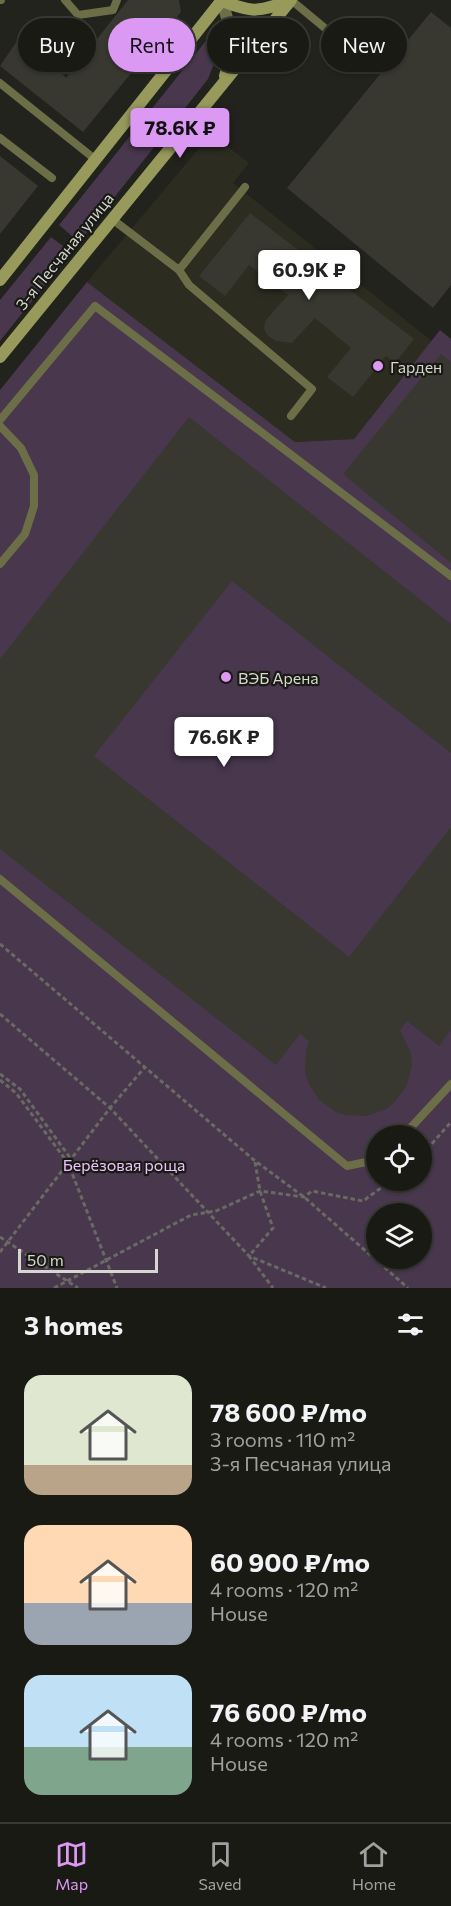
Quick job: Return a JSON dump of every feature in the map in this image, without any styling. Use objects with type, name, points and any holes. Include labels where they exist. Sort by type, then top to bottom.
[{"type":"street","points":[[222,0],[246,10],[267,9],[291,0]]},
{"type":"street","points":[[222,0],[230,27],[231,55],[224,80]]},
{"type":"street","name":"3-я Песчаная улица","points":[[0,280],[222,0]]},
{"type":"street","name":"3-я Песчаная улица","points":[[0,357],[291,0]]},
{"type":"lane","points":[[65,0],[78,15],[113,10],[117,0]]},
{"type":"lane","points":[[291,0],[321,25]]},
{"type":"lane","points":[[0,83],[96,160]]},
{"type":"lane","points":[[0,138],[52,178]]},
{"type":"lane","points":[[179,270],[245,187]]},
{"type":"lane","points":[[112,219],[179,270],[189,285],[312,389],[291,416]]},
{"type":"lane","points":[[0,420],[95,306],[451,576]]},
{"type":"lane","points":[[0,426],[21,448],[34,475],[34,506],[25,534],[0,564]]},
{"type":"lane","points":[[0,879],[347,1166],[366,1162]]},
{"type":"lane","points":[[413,1125],[451,1083]]},
{"type":"path","points":[[0,944],[254,1160],[304,1197],[408,1288]]},
{"type":"path","points":[[0,1014],[110,1108],[249,1256],[273,1288]]},
{"type":"path","points":[[0,1252],[110,1108],[145,1067]]},
{"type":"path","points":[[0,1074],[20,1089],[71,1159]]},
{"type":"path","points":[[0,1080],[16,1093],[68,1163],[117,1288]]},
{"type":"path","points":[[432,1144],[451,1122]]},
{"type":"path","points":[[249,1256],[273,1228],[260,1191],[254,1160]]},
{"type":"path","points":[[54,1288],[191,1215],[216,1211],[260,1191],[304,1197],[312,1191],[363,1201],[377,1191]]},
{"type":"path","points":[[0,1237],[78,1288]]},
{"type":"path","points":[[249,1256],[326,1288]]},
{"type":"shaded area","points":[[211,134],[249,163],[233,183],[432,341],[354,439],[295,442],[87,282]]},
{"type":"green space","points":[[207,40],[207,72],[211,72],[208,79],[79,242],[59,225],[181,72],[195,72],[195,55]]},
{"type":"green space","points":[[51,237],[71,252],[0,341],[0,300]]},
{"type":"green space","name":"ВЭБ Арена","points":[[87,282],[295,442],[354,439],[440,330],[451,339],[451,1288],[0,1288],[0,390]]},
{"type":"building","points":[[128,0],[179,0],[181,12],[176,18],[114,18]]},
{"type":"building","points":[[431,12],[451,28],[451,285],[433,308],[287,188],[382,72],[407,72],[407,41]]},
{"type":"building","points":[[108,25],[108,72],[132,72],[83,132],[0,66],[18,39],[18,72],[61,72],[66,78],[71,72],[96,72],[96,40]]},
{"type":"building","points":[[0,156],[38,186],[0,234]]},
{"type":"building","points":[[250,213],[414,339],[395,363],[386,356],[353,397],[327,377],[351,348],[315,318],[292,343],[276,341],[267,335],[264,328],[266,320],[288,295],[249,265],[225,296],[199,276]]},
{"type":"building","points":[[441,354],[451,362],[451,563],[343,474]]},
{"type":"building","points":[[189,417],[451,624],[451,753],[232,581],[94,756],[349,957],[451,827],[451,1030],[439,1046],[407,1021],[400,1030],[411,1054],[412,1065],[407,1085],[395,1102],[386,1109],[367,1116],[336,1112],[319,1100],[305,1072],[309,1041],[300,1034],[276,1065],[0,849],[0,659]]},
{"type":"place","name":"Гарден","points":[[378,366]]},
{"type":"place","name":"ВЭБ Арена","points":[[226,677]]},
{"type":"park label","name":"Берёзовая роща","points":[[124,1164]]}]
